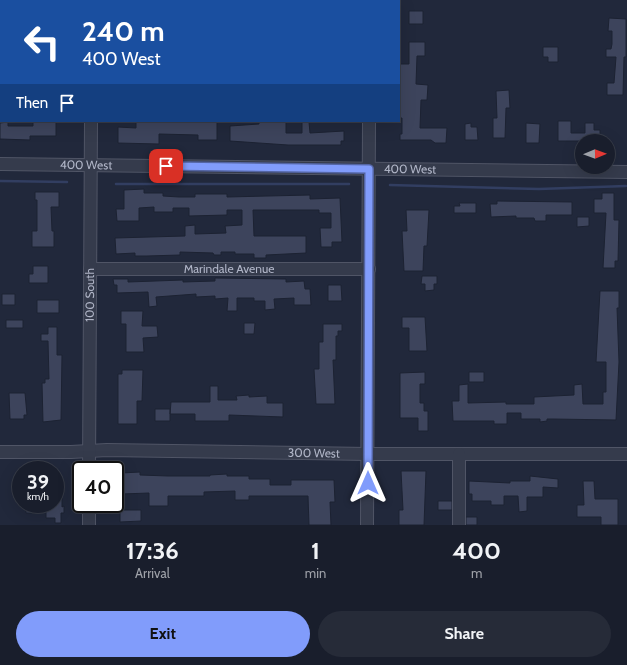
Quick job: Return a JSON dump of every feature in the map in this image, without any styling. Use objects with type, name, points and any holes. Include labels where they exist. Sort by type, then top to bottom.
[{"type":"street","name":"100 South","points":[[89,461],[91,122]]},
{"type":"street","points":[[367,525],[370,122]]},
{"type":"street","name":"400 West","points":[[0,164],[627,172]]},
{"type":"street","name":"Marindale Avenue","points":[[90,268],[369,269]]},
{"type":"street","name":"300 West","points":[[0,452],[89,451],[368,454],[627,454]]},
{"type":"street","points":[[459,454],[459,525]]},
{"type":"street","points":[[89,513],[89,525]]},
{"type":"building","points":[[409,11],[423,11],[423,24],[409,24]]},
{"type":"building","points":[[609,18],[626,19],[626,57],[624,57],[623,95],[607,95],[607,83],[614,83],[616,57],[606,57],[606,49],[611,49],[612,44],[612,31],[608,31]]},
{"type":"building","points":[[409,42],[425,42],[425,56],[417,56],[416,84],[428,85],[427,100],[421,100],[420,128],[447,128],[446,143],[435,143],[431,140],[400,140],[400,134],[402,134],[402,118],[400,118],[400,64],[409,64]]},
{"type":"building","points":[[543,47],[558,47],[558,62],[548,62],[548,57],[543,57]]},
{"type":"building","points":[[509,90],[510,108],[506,108],[505,138],[493,138],[493,118],[497,118],[496,91]]},
{"type":"building","points":[[558,121],[571,121],[571,133],[585,133],[585,123],[594,123],[594,130],[600,130],[600,134],[575,134],[575,141],[558,141]]},
{"type":"building","points":[[8,122],[8,126],[33,126],[33,122],[56,122],[56,136],[30,136],[30,140],[0,139],[0,123]]},
{"type":"building","points":[[136,122],[217,122],[217,140],[198,140],[198,135],[159,134],[159,144],[118,143],[118,127],[136,128]]},
{"type":"building","points":[[259,122],[286,122],[286,133],[302,133],[302,122],[309,122],[310,133],[344,131],[344,141],[341,141],[341,145],[288,145],[230,141],[230,126],[259,124]]},
{"type":"building","points":[[471,123],[471,127],[477,127],[478,140],[465,140],[465,124]]},
{"type":"building","points":[[526,123],[540,124],[539,143],[526,143]]},
{"type":"building","points":[[144,189],[144,193],[163,193],[163,196],[179,197],[195,197],[195,194],[227,194],[227,197],[310,195],[310,199],[340,198],[342,242],[332,242],[332,247],[321,247],[320,228],[331,228],[331,213],[319,213],[319,210],[253,210],[254,236],[306,236],[306,253],[266,255],[266,258],[254,258],[254,254],[235,254],[235,252],[221,252],[221,255],[214,255],[213,253],[180,252],[180,255],[135,256],[135,253],[116,254],[115,238],[185,236],[185,226],[195,225],[195,234],[226,233],[225,226],[242,225],[242,210],[227,210],[227,215],[189,216],[189,208],[173,208],[173,212],[154,212],[154,207],[139,208],[139,221],[117,221],[116,209],[124,209],[124,190]]},
{"type":"building","points":[[35,192],[59,192],[59,207],[51,207],[54,247],[32,247],[32,231],[37,231],[37,200],[35,200]]},
{"type":"building","points":[[602,193],[614,193],[614,220],[619,220],[618,261],[615,261],[615,268],[603,268],[606,213],[594,213],[594,199],[602,199]]},
{"type":"building","points":[[497,201],[572,202],[572,215],[546,215],[546,221],[535,221],[534,218],[516,218],[516,216],[491,217],[490,204],[497,204]]},
{"type":"building","points":[[459,203],[476,203],[476,213],[454,213],[454,206],[460,206]]},
{"type":"building","points":[[406,210],[429,210],[427,246],[424,246],[423,271],[404,271],[402,231],[407,231]]},
{"type":"building","points":[[577,217],[589,217],[589,226],[577,227]]},
{"type":"building","points":[[33,266],[48,266],[48,283],[29,283],[29,274],[33,274]]},
{"type":"building","points":[[422,276],[437,276],[437,284],[434,284],[434,290],[425,291],[425,284],[421,284]]},
{"type":"building","points":[[215,278],[286,279],[286,282],[304,281],[305,289],[310,289],[311,305],[294,305],[294,298],[274,299],[275,309],[265,310],[265,301],[254,301],[254,298],[237,298],[237,311],[227,311],[228,298],[215,299],[215,296],[196,297],[196,294],[156,297],[157,306],[149,307],[148,292],[117,293],[117,285],[114,285],[113,279],[128,279],[128,282],[183,280],[183,282],[215,281]]},
{"type":"building","points":[[328,285],[341,285],[342,301],[328,301]]},
{"type":"building","points":[[600,291],[619,291],[619,308],[617,308],[619,362],[616,420],[547,419],[547,421],[540,422],[540,419],[521,419],[521,413],[507,413],[507,424],[494,424],[494,421],[453,421],[452,401],[459,401],[459,385],[468,384],[468,403],[506,402],[506,404],[534,404],[534,397],[574,395],[574,385],[582,384],[583,404],[603,404],[603,392],[606,392],[606,362],[596,362]]},
{"type":"building","points":[[2,294],[15,294],[15,305],[2,305]]},
{"type":"building","points":[[37,300],[59,300],[59,313],[37,313]]},
{"type":"building","points":[[121,311],[143,311],[142,326],[157,326],[158,337],[143,338],[144,352],[126,352],[126,324],[121,324]]},
{"type":"building","points":[[402,317],[425,317],[427,351],[409,351],[409,328],[402,328]]},
{"type":"building","points":[[6,320],[23,320],[23,328],[6,328]]},
{"type":"building","points":[[244,323],[255,323],[254,334],[244,334]]},
{"type":"building","points":[[323,324],[342,324],[342,331],[338,331],[338,336],[336,336],[336,360],[333,360],[335,404],[316,404],[314,369],[319,369],[319,342],[323,342]]},
{"type":"building","points":[[48,327],[57,327],[57,355],[62,355],[61,420],[43,422],[42,383],[45,383],[45,379],[49,379],[48,341],[41,341],[41,334],[48,334]]},
{"type":"building","points":[[122,370],[143,370],[142,401],[137,401],[137,424],[118,424],[118,374],[122,374]]},
{"type":"building","points":[[425,372],[425,384],[420,384],[420,403],[424,403],[424,411],[428,411],[428,431],[418,431],[418,418],[400,418],[400,373]]},
{"type":"building","points":[[469,372],[484,372],[484,382],[469,382]]},
{"type":"building","points":[[210,386],[218,386],[218,400],[237,400],[236,396],[267,396],[267,403],[283,403],[283,417],[229,415],[229,421],[195,421],[195,414],[170,414],[171,402],[210,402]]},
{"type":"building","points":[[9,393],[25,393],[27,415],[24,415],[24,419],[10,419]]},
{"type":"building","points":[[155,409],[170,409],[170,421],[155,421]]},
{"type":"building","points":[[401,471],[426,471],[424,525],[399,525],[399,510],[403,510]]},
{"type":"building","points":[[140,472],[140,475],[168,476],[210,476],[227,474],[227,476],[249,476],[249,479],[270,479],[270,485],[291,485],[291,480],[334,480],[335,502],[330,502],[331,525],[309,525],[308,496],[249,496],[249,500],[235,500],[235,491],[204,492],[204,496],[168,496],[168,506],[149,506],[149,493],[124,494],[124,473]]},
{"type":"building","points":[[530,476],[558,479],[558,488],[543,487],[543,497],[527,497],[527,511],[519,512],[518,496],[504,496],[504,505],[491,505],[491,501],[472,501],[472,494],[469,494],[469,481],[510,483],[510,481],[530,481]]},
{"type":"building","points":[[583,481],[594,481],[595,499],[618,499],[618,525],[601,525],[601,517],[577,517],[577,505],[584,505]]},
{"type":"building","points":[[438,501],[452,501],[452,510],[438,510]]},
{"type":"building","points":[[124,510],[141,510],[141,521],[120,522],[120,513],[124,513]]},
{"type":"building","points":[[46,513],[61,513],[61,523],[55,523],[55,518],[46,518]]},
{"type":"building","points":[[466,517],[477,517],[477,525],[466,525]]},
{"type":"waterway","points":[[0,181],[67,182]]},
{"type":"waterway","points":[[116,184],[349,184]]},
{"type":"waterway","points":[[390,185],[539,189],[626,186]]},
{"type":"route","points":[[166,166],[369,169],[368,483]]}]
